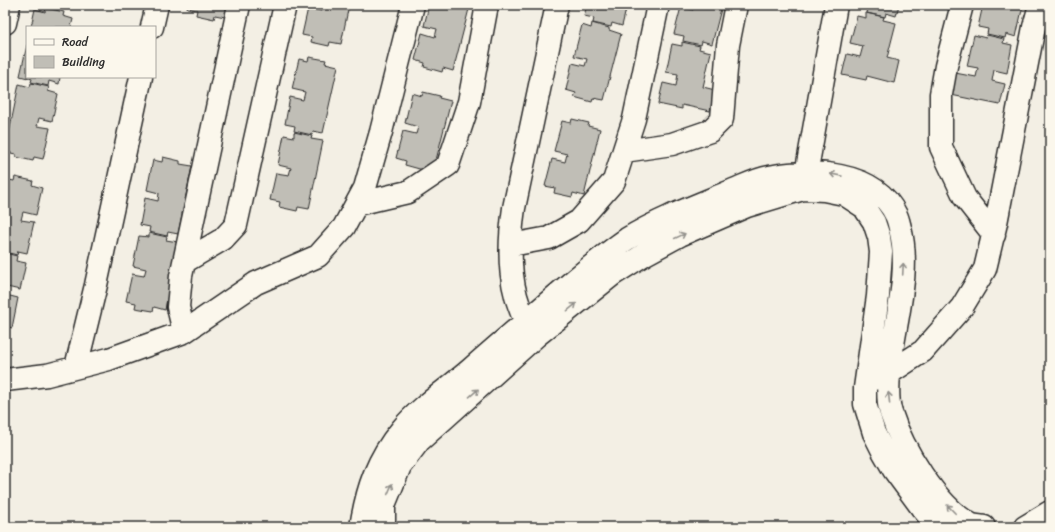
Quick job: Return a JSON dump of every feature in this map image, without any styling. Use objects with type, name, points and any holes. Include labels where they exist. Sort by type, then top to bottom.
[{"type":"street","points":[[5,23],[9,5]]},
{"type":"street","points":[[152,26],[157,5]]},
{"type":"street","points":[[184,332],[178,307],[184,262],[239,5]]},
{"type":"street","points":[[184,262],[223,239],[236,225],[285,5]]},
{"type":"street","points":[[5,380],[47,375],[109,359],[184,332],[256,283],[318,256],[344,227],[365,188],[381,132],[413,5]]},
{"type":"street","points":[[356,204],[408,192],[448,165],[469,102],[487,5]]},
{"type":"street","points":[[530,329],[512,284],[510,234],[514,208],[557,5]]},
{"type":"street","points":[[511,246],[550,238],[579,222],[614,181],[634,119],[658,5]]},
{"type":"street","points":[[624,150],[672,144],[710,131],[722,119],[728,45],[736,5]]},
{"type":"street","points":[[804,180],[836,5]]},
{"type":"street","points":[[962,5],[946,66],[941,94],[941,147],[965,198],[994,235]]},
{"type":"street","points":[[865,388],[923,352],[962,307],[985,269],[994,235],[1034,27],[1040,5]]},
{"type":"street","points":[[76,367],[96,285],[141,78]]},
{"type":"street","points":[[361,527],[365,500],[374,474],[386,450],[403,428],[423,409],[466,374],[530,329],[644,254],[680,235],[804,180],[834,174],[868,186],[885,199],[896,215],[903,240],[904,268],[888,390],[890,412],[904,446],[934,491],[954,513],[971,524],[984,527]]},
{"type":"street","points":[[804,180],[824,190],[844,194],[864,207],[874,222],[879,237],[881,252],[878,296],[865,388],[866,404],[874,433],[894,470],[938,527]]},
{"type":"street","points":[[384,527],[384,505],[400,466],[419,441],[530,329]]},
{"type":"street","points":[[1025,527],[1050,512]]},
{"type":"building","points":[[188,5],[228,5],[225,17],[215,15],[214,19],[196,15],[197,10],[187,8]]},
{"type":"building","points":[[322,5],[349,5],[341,44],[330,42],[329,46],[311,42],[312,37],[302,35],[308,8],[321,11]]},
{"type":"building","points":[[429,5],[470,5],[453,71],[443,68],[442,72],[424,67],[425,63],[415,60],[422,33],[435,37],[437,29],[424,26]]},
{"type":"building","points":[[587,5],[627,5],[622,26],[612,23],[611,27],[593,23],[594,18],[584,16]]},
{"type":"building","points":[[694,5],[722,5],[712,44],[702,41],[701,45],[683,41],[684,36],[674,34],[681,7],[693,10]]},
{"type":"building","points":[[858,5],[899,5],[896,16],[886,13],[885,17],[867,13],[868,8]]},
{"type":"building","points":[[983,5],[1023,5],[1016,37],[1006,34],[1005,38],[987,34],[988,29],[978,27]]},
{"type":"building","points":[[46,8],[64,12],[63,16],[73,19],[71,26],[31,26],[35,9],[45,12]]},
{"type":"building","points":[[866,13],[884,17],[883,20],[896,23],[887,58],[899,61],[894,83],[867,76],[866,80],[842,75],[847,54],[860,57],[863,46],[850,43],[857,16],[866,18]]},
{"type":"building","points":[[592,23],[609,28],[609,30],[621,34],[604,100],[593,98],[592,102],[574,97],[576,93],[566,90],[572,63],[585,66],[587,59],[574,56],[582,25],[591,28]]},
{"type":"building","points":[[974,35],[986,38],[987,35],[1004,39],[1003,43],[1012,45],[1007,73],[994,70],[992,81],[1005,84],[1000,105],[946,94],[950,72],[976,77],[978,68],[967,66]]},
{"type":"building","points":[[682,42],[700,46],[699,49],[711,52],[703,87],[715,90],[710,111],[682,105],[682,109],[658,104],[663,83],[676,86],[678,74],[666,72],[672,44],[682,46]]},
{"type":"building","points":[[26,49],[26,78],[20,76]]},
{"type":"building","points":[[309,57],[326,60],[325,63],[338,66],[323,133],[313,131],[312,135],[294,131],[295,126],[285,124],[290,97],[303,100],[305,92],[292,89],[299,59],[308,61]]},
{"type":"building","points":[[28,78],[60,78],[59,84],[49,81],[48,86],[31,82],[32,79]]},
{"type":"building","points":[[31,83],[49,87],[48,91],[58,94],[52,121],[39,118],[37,126],[50,128],[43,159],[34,157],[33,161],[16,157],[16,154],[5,152],[19,84],[30,87]]},
{"type":"building","points":[[423,92],[440,96],[439,98],[451,101],[434,168],[424,166],[423,170],[405,165],[406,161],[396,158],[403,131],[416,134],[418,127],[405,123],[412,93],[422,96]]},
{"type":"building","points":[[572,119],[589,123],[588,126],[600,129],[584,196],[573,193],[572,197],[554,193],[555,188],[545,186],[552,159],[565,162],[567,154],[554,151],[562,121],[571,123]]},
{"type":"building","points":[[294,132],[312,136],[311,139],[323,141],[309,209],[298,207],[297,211],[279,207],[280,202],[270,200],[276,173],[289,175],[291,168],[278,165],[284,135],[294,137]]},
{"type":"building","points":[[163,157],[180,161],[180,164],[192,166],[178,234],[168,232],[167,236],[149,232],[150,227],[140,225],[145,198],[158,201],[159,193],[147,190],[153,160],[162,162]]},
{"type":"building","points":[[15,177],[33,181],[32,185],[42,188],[36,215],[23,212],[21,220],[34,222],[27,253],[18,251],[17,255],[5,252],[5,179],[14,181]]},
{"type":"building","points":[[149,233],[167,237],[166,240],[178,242],[165,310],[154,307],[153,311],[135,308],[136,303],[126,301],[132,274],[144,276],[146,269],[133,266],[139,236],[149,237]]},
{"type":"building","points":[[5,253],[17,256],[16,261],[26,263],[20,290],[7,287],[6,295],[18,298],[12,328],[5,326]]}]
